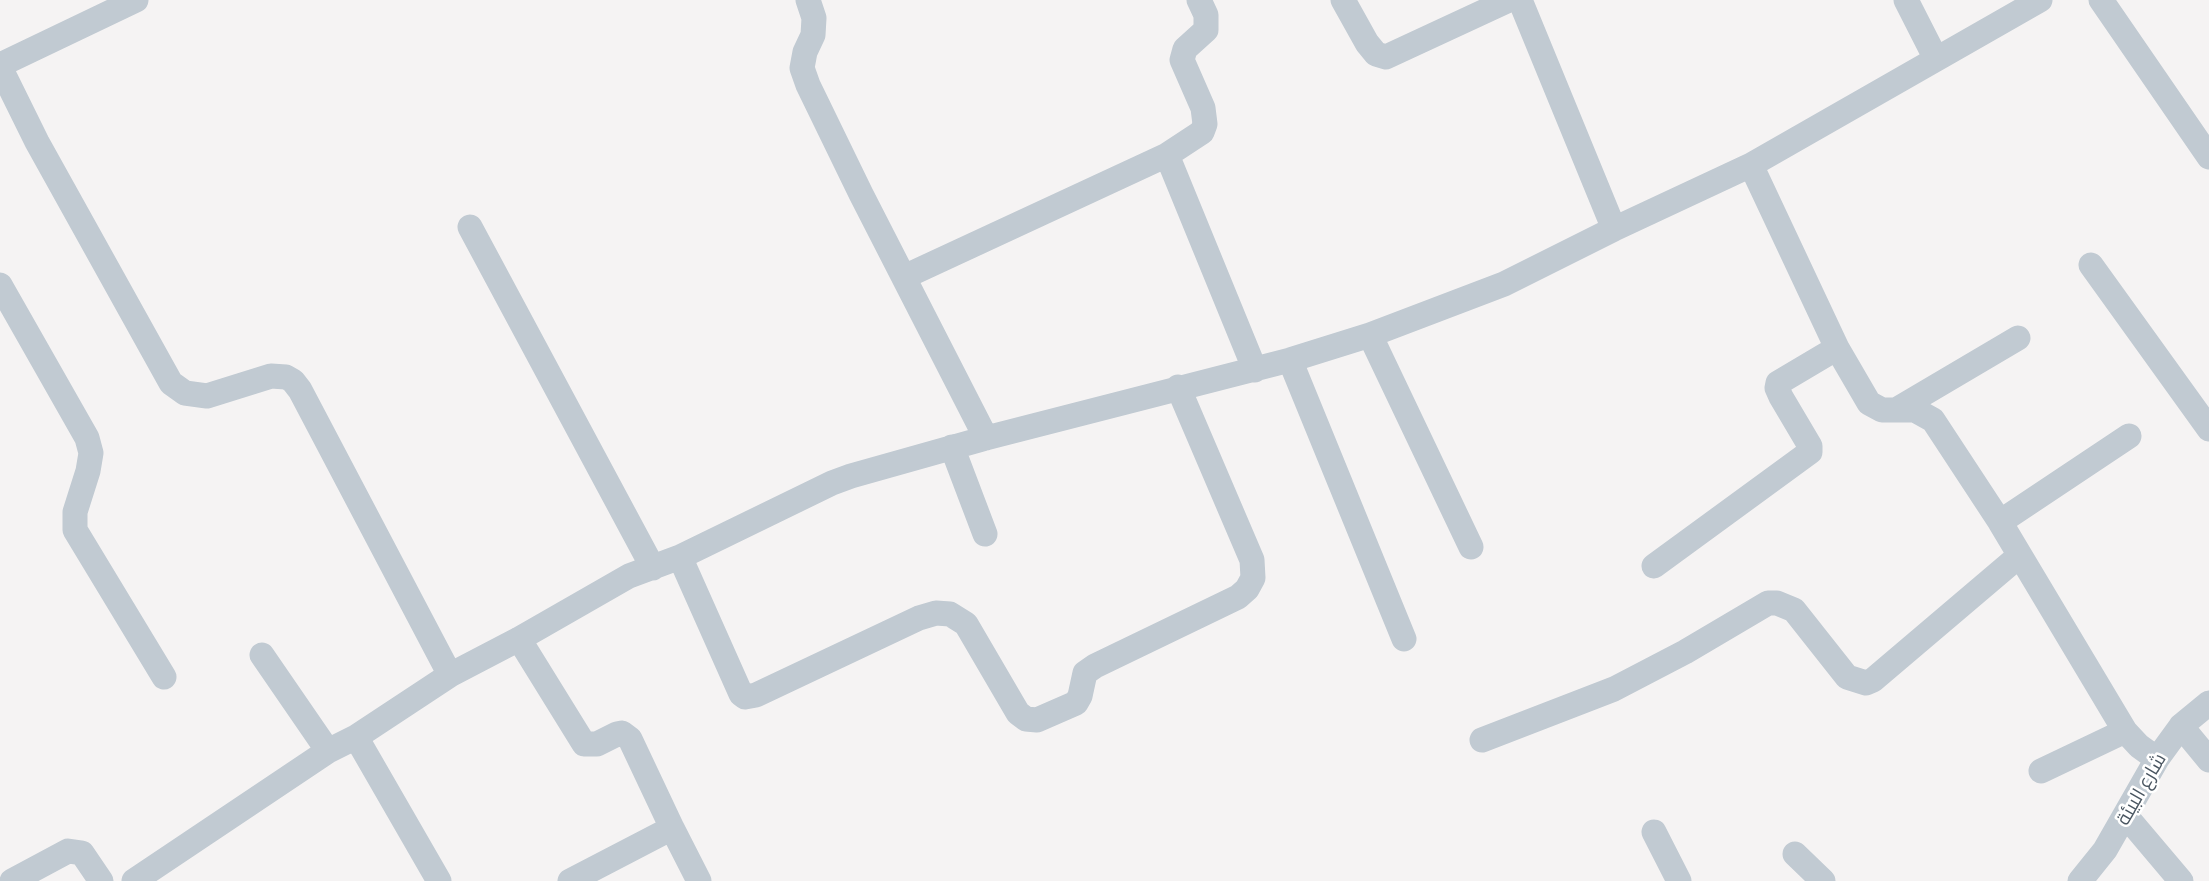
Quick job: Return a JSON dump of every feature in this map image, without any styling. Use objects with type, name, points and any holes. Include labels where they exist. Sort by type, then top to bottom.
[{"type":"street","points":[[136,0],[100,8],[0,66],[37,142],[138,320],[171,383],[185,393],[207,396],[271,376],[286,377],[293,381],[300,390],[450,675]]},
{"type":"street","points":[[808,0],[814,18],[813,35],[805,52],[802,68],[808,85],[861,194],[986,438]]},
{"type":"street","points":[[904,277],[1167,155],[1202,132],[1205,124],[1203,108],[1182,60],[1185,49],[1206,30],[1206,15],[1199,0]]},
{"type":"street","points":[[1343,0],[1367,43],[1376,54],[1386,57],[1509,0]]},
{"type":"street","points":[[1520,0],[1614,229]]},
{"type":"street","points":[[1906,0],[1936,59]]},
{"type":"street","points":[[134,881],[328,752],[356,737],[450,675],[519,639],[629,576],[680,557],[832,483],[952,447],[1178,387],[1256,370],[1290,360],[1370,335],[1504,284],[1614,229],[1751,165],[2040,0]]},
{"type":"street","points":[[2101,0],[2209,157]]},
{"type":"street","points":[[1167,155],[1256,370]]},
{"type":"street","points":[[1751,165],[1837,348],[1870,403],[1882,410],[1915,410],[1933,420],[2000,522],[2125,731],[2138,746],[2157,759]]},
{"type":"street","points":[[470,227],[653,568]]},
{"type":"street","points":[[2090,265],[2209,429]]},
{"type":"street","points":[[0,285],[87,438],[91,453],[88,471],[75,512],[75,530],[164,677]]},
{"type":"street","points":[[1370,335],[1471,547]]},
{"type":"street","points":[[1896,410],[2018,338]]},
{"type":"street","points":[[1654,566],[1810,452],[1810,446],[1781,397],[1777,388],[1778,383],[1837,348]]},
{"type":"street","points":[[1290,360],[1404,639]]},
{"type":"street","points":[[680,557],[741,694],[745,696],[756,695],[919,618],[936,613],[950,614],[966,624],[1018,713],[1026,719],[1037,720],[1076,703],[1080,696],[1085,673],[1238,597],[1247,589],[1253,578],[1252,560],[1178,387]]},
{"type":"street","points":[[2000,522],[2129,436]]},
{"type":"street","points":[[952,447],[985,534]]},
{"type":"street","points":[[1482,740],[1614,689],[1685,652],[1768,603],[1777,603],[1794,610],[1848,677],[1866,682],[1873,680],[2019,556]]},
{"type":"street","points":[[519,639],[584,744],[597,744],[622,733],[630,739],[699,881]]},
{"type":"street","points":[[262,654],[328,752]]},
{"type":"street","name":"شارع البيئة","points":[[2080,881],[2095,866],[2126,816],[2157,759],[2181,726],[2209,703]]},
{"type":"street","points":[[2181,726],[2209,760]]},
{"type":"street","points":[[2041,771],[2125,731]]},
{"type":"street","points":[[356,737],[439,881]]},
{"type":"street","points":[[2126,816],[2181,881]]},
{"type":"street","points":[[570,881],[672,828]]},
{"type":"street","points":[[1654,832],[1679,881]]},
{"type":"street","points":[[12,881],[68,851],[82,854],[101,881]]},
{"type":"street","points":[[1795,854],[1823,881]]}]
